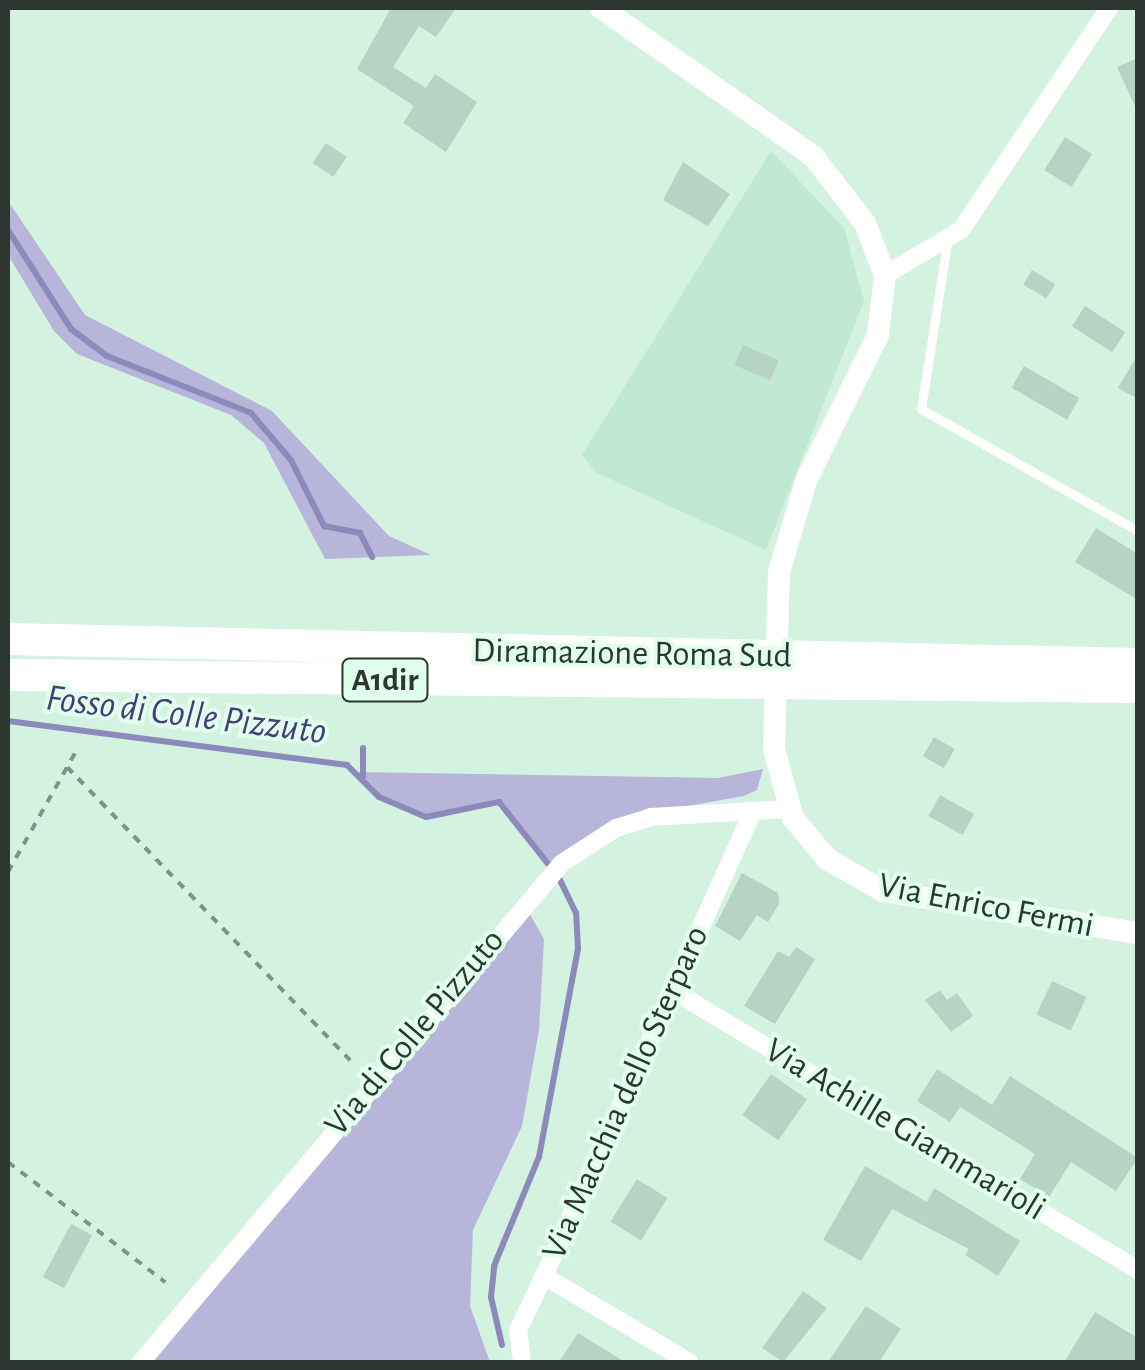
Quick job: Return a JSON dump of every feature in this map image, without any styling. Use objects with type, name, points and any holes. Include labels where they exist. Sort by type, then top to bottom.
[{"type":"highway","name":"Diramazione Roma Sud","points":[[8,637],[1138,687]]},
{"type":"highway","name":"Diramazione Roma Sud","points":[[8,675],[777,671],[1138,664]]},
{"type":"street","points":[[601,8],[824,167],[865,223],[885,275],[947,243],[1109,8]]},
{"type":"street","name":"Via Enrico Fermi","points":[[885,275],[878,334],[783,549],[774,614],[776,770],[788,809],[827,859],[883,891],[1138,933]]},
{"type":"street","name":"Via di Colle Pizzuto","points":[[141,1362],[555,868],[634,821],[788,809]]},
{"type":"street","name":"Via Macchia dello Sterparo","points":[[689,1362],[544,1276],[753,812]]},
{"type":"street","name":"Via Achille Giammarioli","points":[[672,990],[1138,1270]]},
{"type":"street","points":[[515,1357],[519,1324],[544,1276]]},
{"type":"lane","points":[[947,243],[920,409],[1138,530]]},
{"type":"lane","points":[[8,685],[82,676]]},
{"type":"path","points":[[8,872],[78,748]]},
{"type":"path","points":[[67,767],[353,1063]]},
{"type":"path","points":[[8,1162],[165,1282]]},
{"type":"shaded area","points":[[771,151],[844,228],[864,301],[766,550],[597,473],[582,455]]},
{"type":"shaded area","points":[[8,201],[85,315],[272,411],[389,536],[431,555],[325,559],[264,443],[231,415],[77,354],[54,331],[8,255]]},
{"type":"shaded area","points":[[763,769],[757,790],[744,796],[614,819],[549,865],[499,802],[426,817],[379,797],[356,772],[718,778]]},
{"type":"shaded area","points":[[528,911],[544,939],[539,1030],[522,1126],[473,1230],[470,1306],[490,1362],[153,1362]]},
{"type":"building","points":[[391,8],[456,8],[436,37],[419,26],[393,67],[426,88],[435,74],[477,102],[446,152],[403,123],[414,106],[357,69]]},
{"type":"building","points":[[1138,58],[1138,113],[1117,67]]},
{"type":"building","points":[[1065,137],[1092,154],[1071,187],[1044,170]]},
{"type":"building","points":[[326,143],[347,157],[333,177],[313,163]]},
{"type":"building","points":[[683,162],[730,194],[708,226],[663,200]]},
{"type":"building","points":[[1032,270],[1055,284],[1046,298],[1023,285]]},
{"type":"building","points":[[1085,306],[1125,332],[1112,352],[1072,326]]},
{"type":"building","points":[[743,345],[779,360],[770,380],[734,365]]},
{"type":"building","points":[[1138,354],[1138,399],[1118,388]]},
{"type":"building","points":[[1024,366],[1079,398],[1067,420],[1012,388]]},
{"type":"building","points":[[1096,528],[1138,554],[1138,600],[1075,562]]},
{"type":"building","points":[[934,737],[955,749],[944,768],[923,756]]},
{"type":"building","points":[[940,795],[974,814],[962,835],[928,816]]},
{"type":"building","points":[[742,873],[778,893],[779,904],[768,922],[757,915],[740,941],[715,926]]},
{"type":"building","points":[[796,947],[815,959],[775,1024],[744,1006],[778,951],[789,957]]},
{"type":"building","points":[[1052,981],[1086,997],[1071,1031],[1036,1015]]},
{"type":"building","points":[[940,990],[947,1000],[957,993],[973,1016],[951,1032],[925,1000]]},
{"type":"building","points":[[937,1069],[992,1105],[1010,1076],[1138,1158],[1116,1191],[1071,1162],[1049,1197],[1020,1179],[1035,1154],[960,1107],[950,1122],[917,1101]]},
{"type":"building","points":[[771,1074],[807,1099],[778,1140],[742,1115]]},
{"type":"building","points":[[865,1166],[927,1202],[934,1188],[1020,1241],[998,1276],[965,1255],[969,1249],[892,1209],[861,1261],[823,1240]]},
{"type":"building","points":[[637,1179],[668,1198],[641,1240],[611,1221]]},
{"type":"building","points":[[71,1224],[92,1235],[64,1288],[43,1277]]},
{"type":"building","points":[[803,1291],[827,1308],[783,1362],[762,1348]]},
{"type":"building","points":[[866,1306],[901,1329],[879,1362],[828,1362]]},
{"type":"building","points":[[1095,1312],[1138,1338],[1138,1362],[1064,1362]]},
{"type":"building","points":[[578,1333],[625,1362],[559,1362]]},
{"type":"waterway","points":[[8,230],[71,329],[107,356],[251,413],[291,460],[324,526],[360,533],[372,557]]},
{"type":"waterway","name":"Fosso di Colle Pizzuto","points":[[8,721],[347,765],[379,797],[426,817],[499,802],[549,865]]},
{"type":"waterway","points":[[363,748],[363,776]]},
{"type":"waterway","name":"Fosso di Colle Pizzuto","points":[[502,1345],[491,1297],[494,1266],[539,1157],[578,949],[576,913],[558,876]]}]
